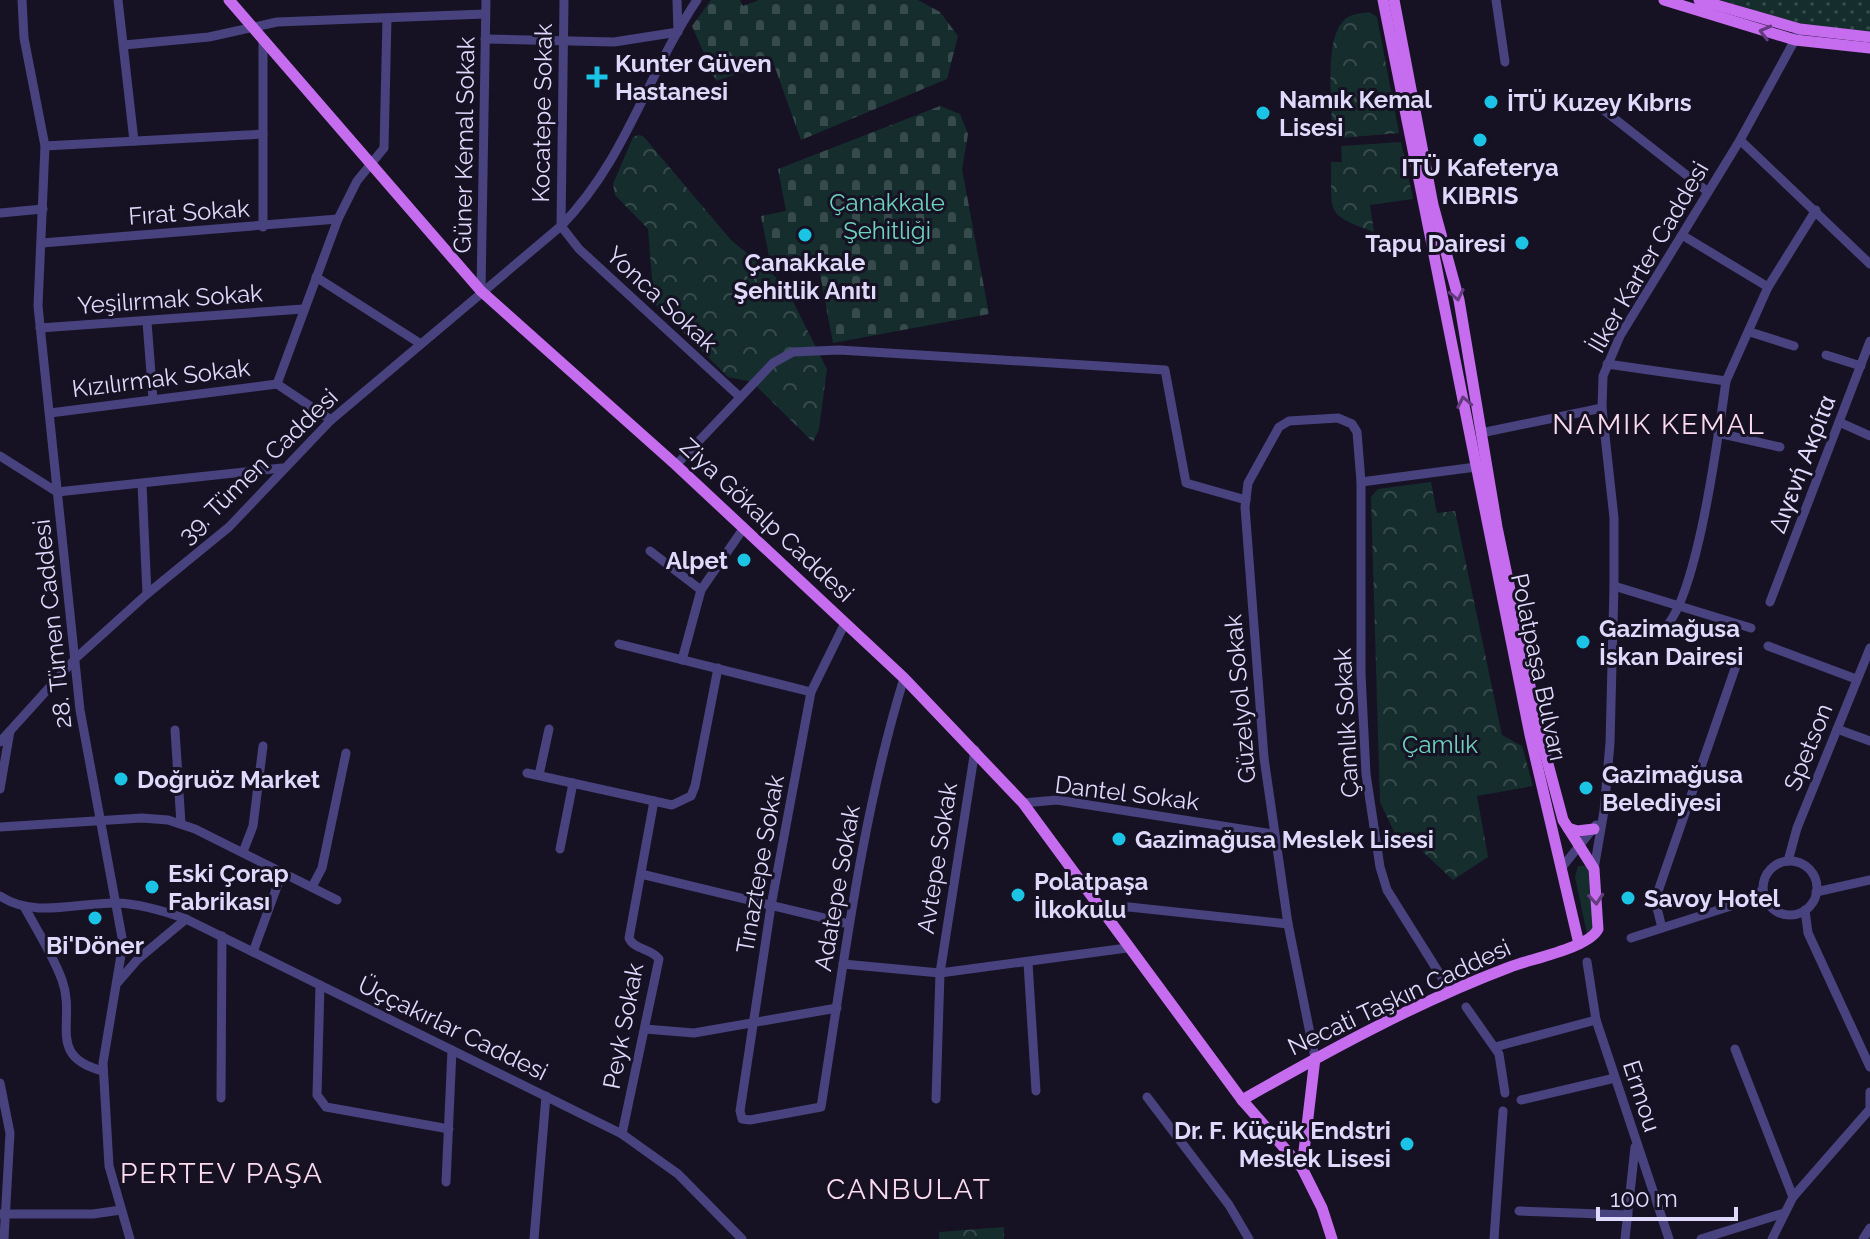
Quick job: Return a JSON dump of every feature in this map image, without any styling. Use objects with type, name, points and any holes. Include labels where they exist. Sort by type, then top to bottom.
[{"type":"main road","name":"Ziya Gökalp Caddesi","points":[[229,0],[481,291],[676,465],[904,678],[1023,803],[1242,1100],[1302,1168],[1322,1208],[1332,1239]]},
{"type":"main road","name":"Polatpaşa Bulvarı","points":[[1383,0],[1428,205],[1459,300],[1497,527],[1540,734],[1568,828],[1594,869],[1598,929],[1590,939],[1579,944],[1530,735],[1476,467],[1428,205],[1394,0]]},
{"type":"main road","points":[[1664,0],[1797,34],[1870,48]]},
{"type":"main road","points":[[1699,0],[1797,34],[1870,37]]},
{"type":"main road","points":[[1568,828],[1577,831],[1594,829]]},
{"type":"main road","name":"Necati Taşkın Caddesi","points":[[1242,1100],[1315,1058],[1451,992],[1509,967],[1579,944]]},
{"type":"main road","points":[[1302,1168],[1315,1058]]},
{"type":"street","name":"28. Tümen Caddesi","points":[[22,0],[28,64],[45,146],[40,328],[80,710],[123,943],[118,983],[104,1042],[103,1071],[109,1166],[130,1239]]},
{"type":"street","points":[[118,0],[134,141]]},
{"type":"street","name":"Güner Kemal Sokak","points":[[481,291],[486,0]]},
{"type":"street","name":"Kocatepe Sokak","points":[[561,226],[564,0]]},
{"type":"street","points":[[485,39],[614,42],[678,32],[677,0]]},
{"type":"street","name":"39. Tümen Caddesi","points":[[0,742],[76,658],[147,594],[229,527],[331,420],[561,226],[586,201],[611,164],[697,0]]},
{"type":"street","points":[[1496,0],[1505,62]]},
{"type":"street","points":[[124,45],[209,37],[251,27],[485,14]]},
{"type":"street","points":[[331,420],[277,384],[338,219],[357,181],[384,148],[387,18]]},
{"type":"street","name":"İlker Karter Caddesi","points":[[1594,869],[1604,811],[1614,586],[1614,518],[1602,408],[1607,364],[1620,336],[1740,140],[1797,34]]},
{"type":"street","points":[[263,39],[263,227]]},
{"type":"street","points":[[1601,108],[1708,192]]},
{"type":"street","points":[[45,146],[263,134]]},
{"type":"street","points":[[1740,140],[1868,262]]},
{"type":"street","points":[[0,213],[43,209]]},
{"type":"street","points":[[1612,632],[1656,634],[1664,629],[1681,604],[1718,433],[1726,381],[1768,287],[1816,210]]},
{"type":"street","name":"Fırat Sokak","points":[[42,243],[338,219]]},
{"type":"street","name":"Yonca Sokak","points":[[561,226],[579,249],[740,397]]},
{"type":"street","points":[[1682,235],[1768,287]]},
{"type":"street","points":[[316,277],[421,344]]},
{"type":"street","name":"Yeşilırmak Sokak","points":[[40,328],[303,309]]},
{"type":"street","points":[[147,322],[153,399]]},
{"type":"street","points":[[1750,332],[1794,346]]},
{"type":"street","name":"Διγενή Ακρίτα","points":[[1770,602],[1870,341]]},
{"type":"street","points":[[676,465],[773,363],[793,352],[839,350],[1165,370],[1186,483],[1246,500]]},
{"type":"street","points":[[1826,355],[1861,366]]},
{"type":"street","points":[[1607,364],[1726,381]]},
{"type":"street","name":"Kızılırmak Sokak","points":[[50,413],[277,384]]},
{"type":"street","points":[[1481,433],[1602,408]]},
{"type":"street","name":"Güzelyol Sokak","points":[[1315,1058],[1288,924],[1274,834],[1256,670],[1246,500],[1258,459],[1271,437],[1289,421],[1338,418],[1352,424],[1357,432]]},
{"type":"street","points":[[1839,422],[1870,436]]},
{"type":"street","name":"Çamlık Sokak","points":[[1357,432],[1361,482],[1361,674],[1366,774],[1380,867],[1387,890],[1451,992]]},
{"type":"street","points":[[1718,433],[1780,447]]},
{"type":"street","points":[[0,456],[57,492],[282,468]]},
{"type":"street","points":[[1361,482],[1476,467]]},
{"type":"street","points":[[142,484],[147,594]]},
{"type":"street","points":[[682,660],[701,590],[743,529]]},
{"type":"street","points":[[650,551],[701,590]]},
{"type":"street","points":[[1614,586],[1681,604],[1751,628]]},
{"type":"street","name":"Tınaztepe Sokak","points":[[742,1119],[740,1111],[771,906],[811,692],[845,623]]},
{"type":"street","points":[[619,644],[811,692]]},
{"type":"street","points":[[1768,646],[1856,679]]},
{"type":"street","name":"Spetson","points":[[1788,861],[1797,828],[1870,648]]},
{"type":"street","points":[[1662,928],[1655,900],[1739,657]]},
{"type":"street","points":[[527,773],[672,805],[691,796],[718,668]]},
{"type":"street","name":"Adatepe Sokak","points":[[742,1119],[821,1107],[849,924],[883,748],[904,678]]},
{"type":"street","points":[[0,789],[10,728]]},
{"type":"street","points":[[539,775],[549,729]]},
{"type":"street","points":[[1837,729],[1870,741]]},
{"type":"street","points":[[175,730],[181,824]]},
{"type":"street","points":[[243,852],[253,826],[263,746]]},
{"type":"street","name":"Avtepe Sokak","points":[[936,1099],[940,973],[975,750]]},
{"type":"street","points":[[312,887],[322,868],[346,753]]},
{"type":"street","points":[[560,849],[573,783]]},
{"type":"street","name":"Dantel Sokak","points":[[1023,803],[1057,800],[1274,834]]},
{"type":"street","name":"Peyk Sokak","points":[[622,1134],[659,959],[655,953],[632,945],[629,938],[654,801]]},
{"type":"street","name":"İlker Karter Caddesi","points":[[1563,866],[1581,847],[1604,811]]},
{"type":"street","points":[[0,827],[142,818],[181,824],[337,900]]},
{"type":"street","points":[[1808,933],[1786,915],[1770,907],[1763,890],[1769,870],[1788,861],[1806,867],[1813,875],[1816,892],[1805,910],[1808,933],[1870,1067]]},
{"type":"street","points":[[1816,892],[1868,880],[1870,867]]},
{"type":"street","points":[[253,952],[282,873]]},
{"type":"street","points":[[641,874],[849,924]]},
{"type":"street","points":[[1631,938],[1734,905],[1763,890]]},
{"type":"street","points":[[0,896],[25,908],[64,985],[68,1048],[84,1066],[103,1071]]},
{"type":"street","name":"Üççakırlar Caddesi","points":[[25,908],[117,903],[143,906],[186,919],[622,1134],[678,1174],[742,1239]]},
{"type":"street","points":[[1104,911],[1129,907],[1288,924]]},
{"type":"street","points":[[1786,915],[1805,910]]},
{"type":"street","points":[[118,983],[138,959],[186,919]]},
{"type":"street","points":[[221,1098],[222,936]]},
{"type":"street","points":[[843,964],[940,973],[1127,948]]},
{"type":"street","name":"Ermou","points":[[1587,962],[1596,1020],[1669,1239]]},
{"type":"street","points":[[1028,963],[1036,1091]]},
{"type":"street","points":[[320,985],[317,1095],[320,1102],[326,1107],[386,1120],[449,1129]]},
{"type":"street","points":[[1466,1007],[1495,1047],[1504,1072],[1505,1093]]},
{"type":"street","points":[[645,1029],[694,1033],[837,1008]]},
{"type":"street","points":[[1495,1047],[1596,1020]]},
{"type":"street","points":[[1735,1049],[1793,1197]]},
{"type":"street","points":[[446,1182],[452,1050]]},
{"type":"street","points":[[1521,1100],[1615,1078]]},
{"type":"street","points":[[0,1083],[10,1133],[3,1214],[4,1239]]},
{"type":"street","points":[[1772,1239],[1793,1197],[1870,1108],[1870,1092]]},
{"type":"street","points":[[534,1239],[546,1096]]},
{"type":"street","points":[[1147,1097],[1229,1205],[1249,1239]]},
{"type":"street","points":[[1494,1239],[1503,1111]]},
{"type":"street","points":[[1625,1239],[1636,1143]]},
{"type":"street","points":[[3,1214],[93,1214],[121,1210]]},
{"type":"street","points":[[1519,1211],[1628,1215]]},
{"type":"street","points":[[1701,1239],[1784,1213]]},
{"type":"street","points":[[1863,1239],[1870,1228]]},
{"type":"green space","points":[[711,0],[740,0],[743,6],[759,0],[918,0],[940,12],[958,36],[947,79],[801,140],[773,62],[716,81],[692,26]]},
{"type":"green space","points":[[1721,0],[1870,0],[1870,32],[1802,24]]},
{"type":"green space","points":[[1369,12],[1377,17],[1399,133],[1341,138],[1340,121],[1332,121],[1332,48],[1341,23],[1350,16]]},
{"type":"green space","name":"Çanakkale Şehitliği","points":[[940,106],[960,114],[968,134],[962,169],[989,314],[833,343],[817,258],[771,266],[761,216],[786,211],[778,169]]},
{"type":"green space","points":[[643,136],[731,240],[784,284],[827,369],[819,429],[813,442],[752,382],[728,377],[654,303],[648,229],[615,195],[613,184],[633,137]]},
{"type":"green space","points":[[1401,142],[1413,199],[1370,205],[1374,232],[1346,221],[1334,209],[1332,202],[1331,162],[1342,162],[1341,146]]},
{"type":"green space","name":"Çamlık","points":[[1431,482],[1437,513],[1455,511],[1502,735],[1522,746],[1533,786],[1477,796],[1488,857],[1453,880],[1420,849],[1399,842],[1380,802],[1371,497],[1378,489]]},
{"type":"green space","points":[[1578,866],[1588,866],[1593,925],[1592,931],[1587,934],[1575,877]]},
{"type":"green space","points":[[1004,1227],[1004,1239],[939,1239],[939,1232]]},
{"type":"place","name":"Kunter Güven Hastanesi","points":[[597,77]]},
{"type":"place","name":"İTÜ Kuzey Kıbrıs","points":[[1491,102]]},
{"type":"place","name":"Namık Kemal Lisesi","points":[[1263,113]]},
{"type":"place","name":"ITÜ Kafeterya KIBRIS","points":[[1480,140]]},
{"type":"place","name":"Çanakkale Şehitlik Anıtı","points":[[805,235]]},
{"type":"place","name":"Tapu Dairesi","points":[[1522,243]]},
{"type":"place","name":"Alpet","points":[[744,560]]},
{"type":"place","name":"Gazimağusa İskan Dairesi","points":[[1583,642]]},
{"type":"place","name":"Doğruöz Market","points":[[121,779]]},
{"type":"place","name":"Gazimağusa Belediyesi","points":[[1586,788]]},
{"type":"place","name":"Gazimağusa Meslek Lisesi","points":[[1119,839]]},
{"type":"place","name":"Eski Çorap Fabrikası","points":[[152,887]]},
{"type":"place","name":"Polatpaşa İlkokulu","points":[[1018,895]]},
{"type":"place","name":"Savoy Hotel","points":[[1628,898]]},
{"type":"place","name":"Bi'Döner","points":[[95,918]]},
{"type":"place","name":"Dr. F. Küçük Endstri Meslek Lisesi","points":[[1407,1144]]},
{"type":"district","name":"NAMIK KEMAL","points":[[1659,424]]},
{"type":"district","name":"PERTEV PAŞA","points":[[222,1173]]},
{"type":"district","name":"CANBULAT","points":[[909,1189]]}]
